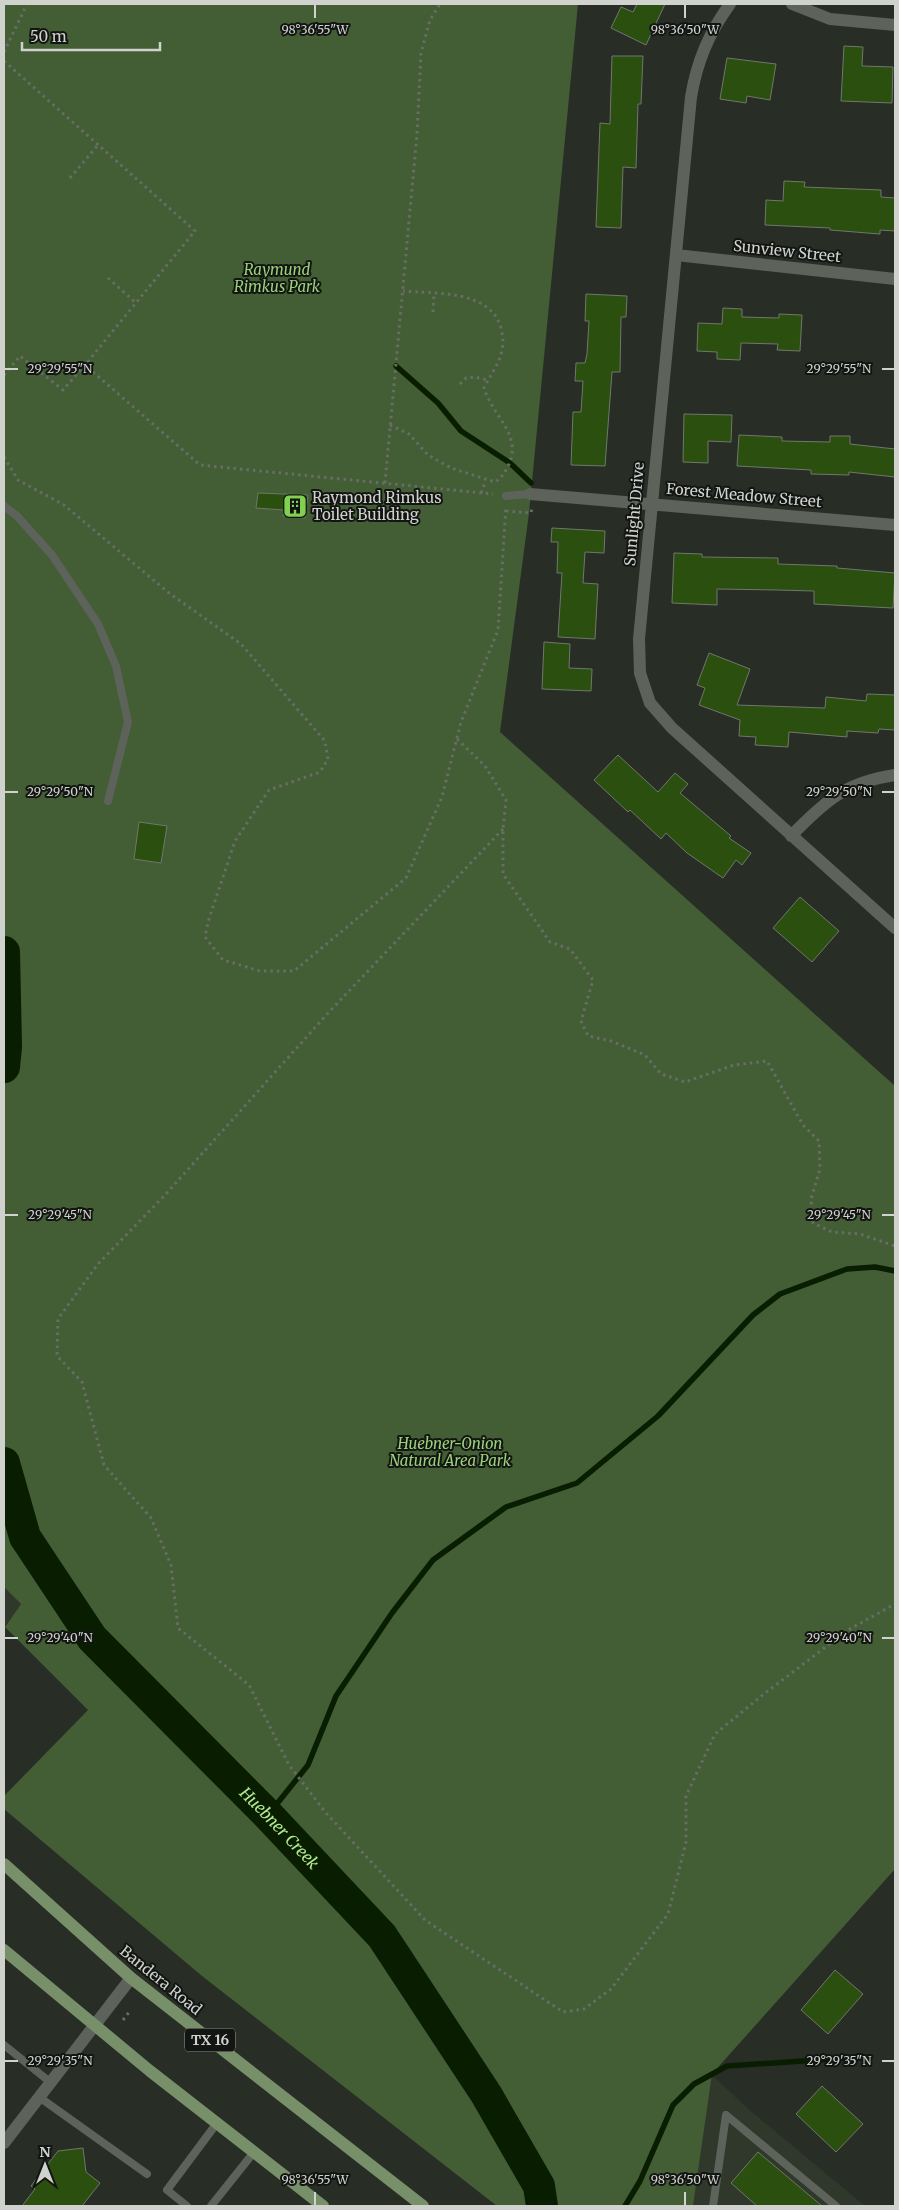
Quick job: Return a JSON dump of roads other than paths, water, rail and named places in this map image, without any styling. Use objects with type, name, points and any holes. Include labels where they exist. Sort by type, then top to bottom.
[{"type":"main road","name":"Bandera Road","points":[[4,1864],[131,1978],[423,2206]]},
{"type":"main road","points":[[4,1950],[94,2026],[321,2206]]},
{"type":"street","name":"Sunlight Drive","points":[[730,4],[706,43],[694,79],[650,504],[639,639],[640,673],[650,703],[672,728],[895,928]]},
{"type":"street","points":[[792,4],[830,19],[895,25]]},
{"type":"street","name":"Sunview Street","points":[[676,255],[895,280]]},
{"type":"street","name":"Forest Meadow Street","points":[[530,494],[895,525]]},
{"type":"street","points":[[791,836],[816,811],[846,788],[870,779],[895,775]]},
{"type":"street","points":[[4,2142],[131,1978]]},
{"type":"lane","points":[[506,496],[530,494]]},
{"type":"lane","points":[[4,506],[17,516],[52,555],[98,624],[116,666],[128,722],[108,801]]},
{"type":"lane","points":[[4,2045],[50,2082]]},
{"type":"lane","points":[[39,2097],[147,2174]]},
{"type":"lane","points":[[713,2206],[726,2115],[836,2206]]},
{"type":"lane","points":[[187,2206],[167,2190],[217,2123]]},
{"type":"lane","points":[[211,2206],[254,2152]]},
{"type":"waterway","points":[[396,366],[438,403],[461,431],[510,463],[531,483]]},
{"type":"waterway","name":"Huebner Creek","points":[[4,952],[6,1047],[4,1067]]},
{"type":"waterway","points":[[268,1815],[308,1765],[336,1696],[392,1613],[433,1560],[506,1507],[577,1483],[658,1416],[753,1315],[780,1294],[847,1269],[875,1267],[895,1271]]},
{"type":"waterway","name":"Huebner Creek","points":[[4,1463],[25,1537],[92,1638],[268,1815],[382,1936],[486,2094],[539,2186],[542,2206]]},
{"type":"waterway","points":[[625,2206],[640,2181],[673,2105],[694,2084],[727,2066],[864,2057]]},
{"type":"place","name":"Raymond Rimkus Toilet Building","points":[[295,506]]},
{"type":"park label","name":"Raymund Rimkus Park","points":[[277,278]]},
{"type":"park label","name":"Huebner-Onion Natural Area Park","points":[[450,1452]]}]
